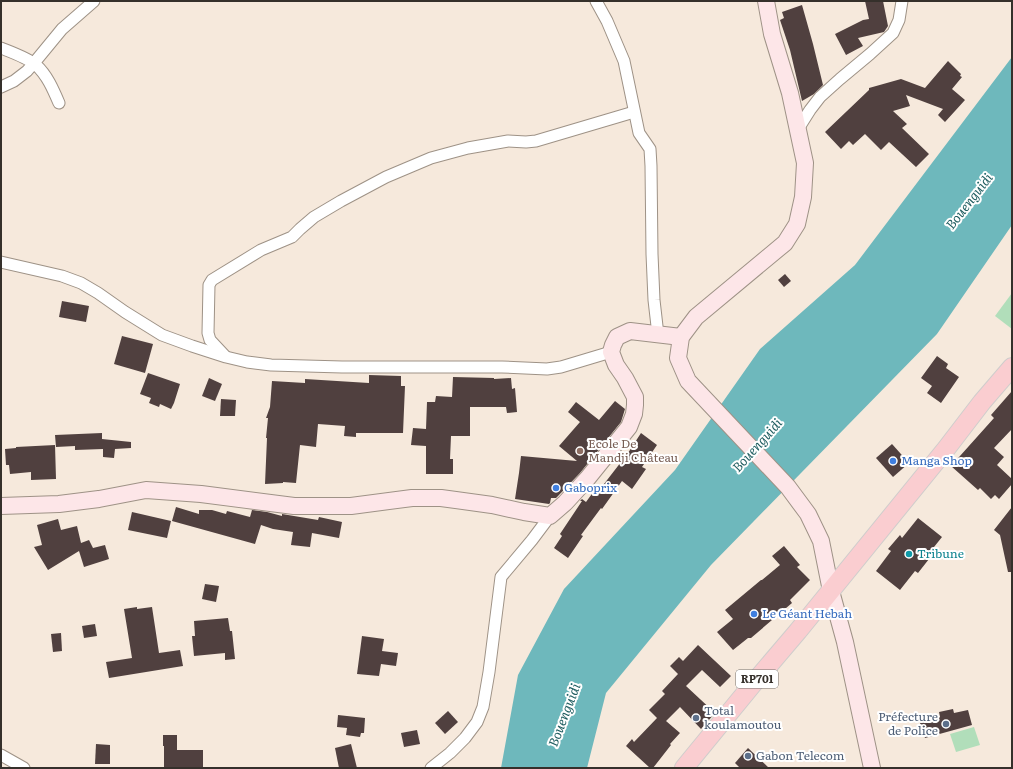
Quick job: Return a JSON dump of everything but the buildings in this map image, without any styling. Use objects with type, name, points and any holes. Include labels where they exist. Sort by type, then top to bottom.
[{"type":"main road","name":"RP701","points":[[684,768],[831,591],[946,449],[982,402],[1012,367]]},
{"type":"street","points":[[1,87],[14,81],[27,71],[62,30],[94,1]]},
{"type":"street","points":[[596,1],[607,21],[624,61],[639,133],[650,150],[652,254],[654,300],[658,335]]},
{"type":"street","points":[[766,1],[772,34],[790,93],[805,163],[803,196],[797,224],[785,243],[696,317],[681,337],[678,358],[688,381],[788,486],[808,514],[821,541],[831,591],[845,642],[872,768]]},
{"type":"street","points":[[798,129],[820,97],[893,32],[900,20],[902,1]]},
{"type":"street","points":[[1,48],[34,63],[44,74],[59,102]]},
{"type":"street","points":[[226,357],[210,340],[208,333],[209,286],[212,280],[262,250],[292,238],[314,217],[386,177],[431,158],[468,148],[508,141],[536,141],[634,112]]},
{"type":"street","points":[[1,262],[62,276],[82,283],[162,335],[226,357],[247,362],[271,365],[342,367],[502,367],[548,369],[561,367],[611,352]]},
{"type":"street","points":[[431,768],[450,753],[465,738],[477,722],[483,707],[501,577],[550,516],[565,503],[587,479],[629,427],[634,414],[635,397],[616,365],[611,352],[617,337],[630,332],[681,337]]},
{"type":"street","points":[[1,506],[59,504],[99,499],[146,490],[201,494],[302,506],[351,506],[412,498],[441,498],[492,505],[550,516]]},
{"type":"street","points":[[1,755],[24,768]]},
{"type":"green space","points":[[1012,293],[1012,329],[995,316]]},
{"type":"green space","points":[[974,727],[980,745],[956,752],[950,734]]},
{"type":"water","name":"Bouenguidi","points":[[1012,57],[1012,225],[937,334],[711,565],[606,693],[587,768],[501,768],[518,675],[564,589],[675,470],[760,349],[855,265]]},
{"type":"place","name":"Ecole De Mandji Château","points":[[580,451]]},
{"type":"place","name":"Manga Shop","points":[[893,461]]},
{"type":"place","name":"Gaboprix","points":[[556,488]]},
{"type":"place","name":"Tribune","points":[[909,554]]},
{"type":"place","name":"Le Géant Hebah","points":[[754,614]]},
{"type":"place","name":"Total koulamoutou","points":[[696,718]]},
{"type":"place","name":"Préfecture de Police","points":[[946,724]]},
{"type":"place","name":"Gabon Telecom","points":[[748,756]]}]
